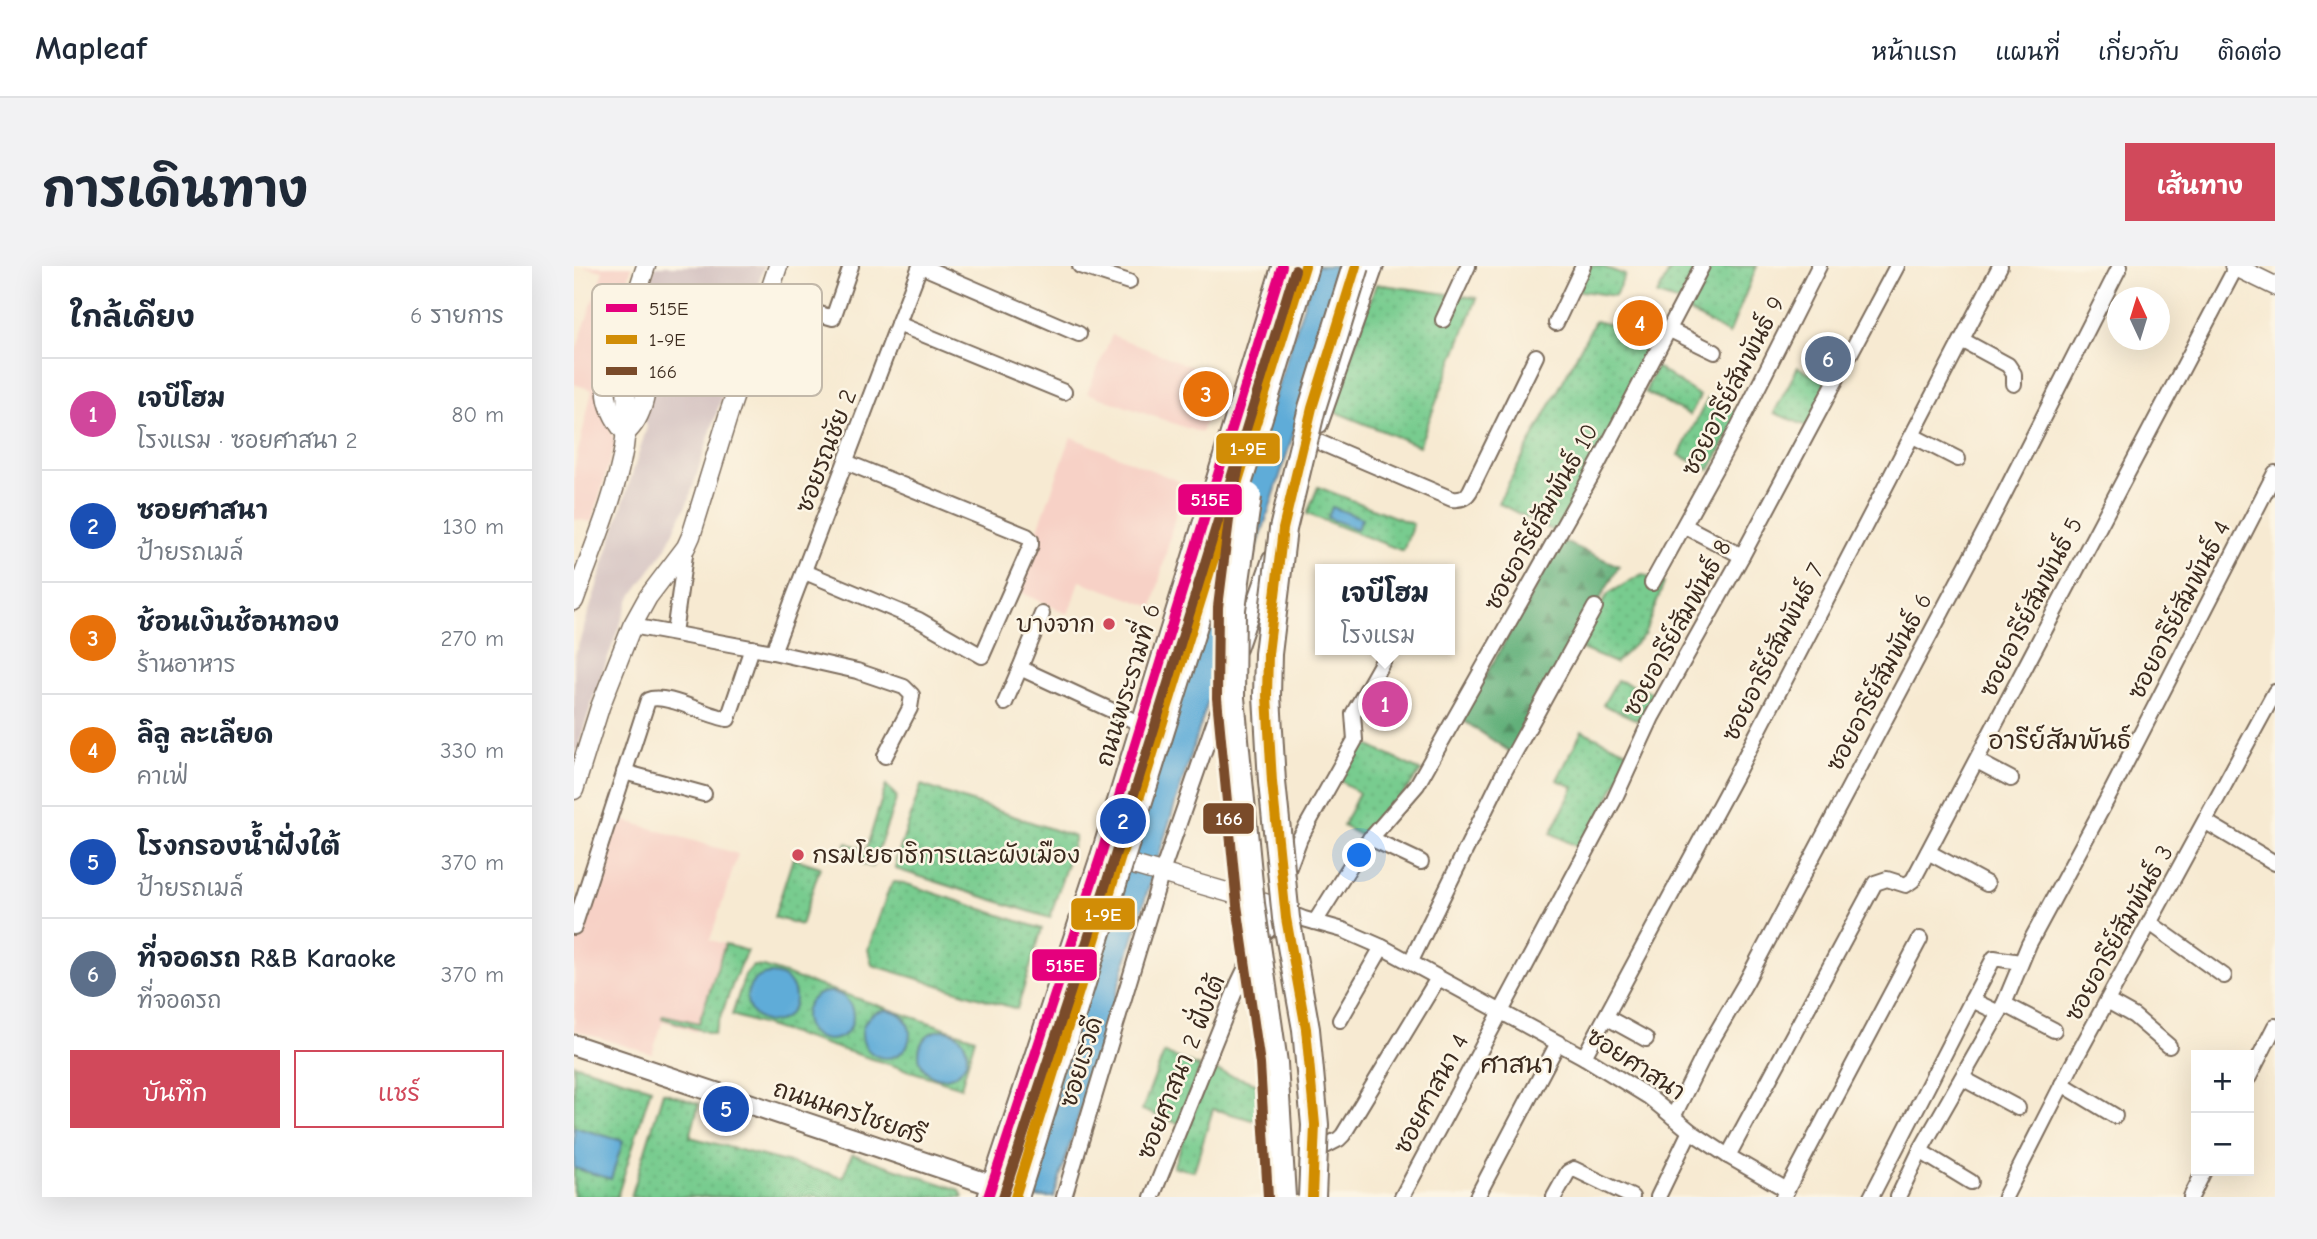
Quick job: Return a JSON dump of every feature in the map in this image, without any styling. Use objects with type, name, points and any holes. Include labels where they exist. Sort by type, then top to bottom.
[{"type":"highway","points":[[998,1193],[1269,385],[1306,266]]},
{"type":"highway","points":[[1312,1197],[1315,1125],[1306,1029],[1286,918],[1272,782],[1267,696],[1268,654],[1283,529],[1312,408],[1356,266]]},
{"type":"highway","points":[[1269,385],[1244,514],[1233,597],[1231,698],[1251,904],[1274,1063],[1282,1197]]},
{"type":"main road","name":"ถนนพระรามที่ 6","points":[[998,1193],[1282,266]]},
{"type":"main road","name":"ถนนนครไชยศรี","points":[[574,1045],[998,1193]]},
{"type":"street","points":[[640,284],[646,266]]},
{"type":"street","points":[[773,284],[778,266]]},
{"type":"street","points":[[822,315],[833,318],[851,266]]},
{"type":"street","points":[[920,266],[1079,334]]},
{"type":"street","name":"ซอยรณชัย 2","points":[[773,652],[920,266]]},
{"type":"street","points":[[1080,266],[1129,282]]},
{"type":"street","name":"ซอยเรวดี","points":[[1064,1197],[1159,871],[1212,731],[1254,602],[1376,266]]},
{"type":"street","points":[[1443,320],[1468,266]]},
{"type":"street","points":[[1556,323],[1583,266]]},
{"type":"street","name":"ซอยอารีย์สัมพันธ์ 10","points":[[1315,922],[1359,852],[1417,785],[1598,464],[1702,266]]},
{"type":"street","name":"ซอยอารีย์สัมพันธ์ 9","points":[[1652,583],[1685,526],[1819,266]]},
{"type":"street","name":"ซอยอารีย์สัมพันธ์ 8","points":[[1499,1012],[1611,805],[1652,717],[1742,556],[1897,266]]},
{"type":"street","name":"ซอยอารีย์สัมพันธ์ 7","points":[[1584,1056],[1913,436],[2000,266]]},
{"type":"street","name":"ซอยอารีย์สัมพันธ์ 6","points":[[1674,1117],[1709,1046],[1746,982],[1997,508],[2120,266]]},
{"type":"street","points":[[2235,267],[2274,284]]},
{"type":"street","name":"ซอยอารีย์สัมพันธ์ 5","points":[[1728,1156],[1875,883],[1887,879],[1906,885],[1910,883],[1928,852],[2235,267]]},
{"type":"street","points":[[898,324],[1064,392]]},
{"type":"street","points":[[1670,330],[1715,352]]},
{"type":"street","points":[[1962,340],[2008,365],[2014,374],[2014,384]]},
{"type":"street","points":[[1314,440],[1452,499],[1466,497],[1536,356]]},
{"type":"street","points":[[606,396],[613,416],[626,434]]},
{"type":"street","points":[[574,601],[608,505],[626,434],[636,423],[645,396]]},
{"type":"street","points":[[674,633],[686,547],[735,396]]},
{"type":"street","points":[[1913,436],[1958,459]]},
{"type":"street","points":[[805,572],[919,620],[982,656],[1031,545],[1027,536],[846,462]]},
{"type":"street","name":"ซอยอารีย์สัมพันธ์ 4","points":[[1898,1197],[1920,1151],[2001,1009],[2020,962],[2275,473]]},
{"type":"street","points":[[1685,526],[1742,556]]},
{"type":"street","points":[[574,790],[600,707],[632,626],[648,597],[686,547]]},
{"type":"street","points":[[1411,961],[1504,772],[1595,607]]},
{"type":"street","points":[[1004,704],[1042,614]]},
{"type":"street","points":[[632,626],[858,671],[904,687],[912,695],[910,708],[886,756]]},
{"type":"street","points":[[574,928],[648,700],[658,697],[717,718],[728,719],[751,648]]},
{"type":"street","points":[[1302,1197],[1301,1109],[1291,1008],[1276,914],[1300,838],[1355,740],[1353,714],[1386,655]]},
{"type":"street","points":[[1020,668],[1141,724]]},
{"type":"street","name":"ซอยอารีย์สัมพันธ์ 3","points":[[2006,1197],[2062,1084],[2275,692]]},
{"type":"street","points":[[1976,761],[2011,779]]},
{"type":"street","points":[[624,772],[704,794]]},
{"type":"street","points":[[2206,822],[2275,863]]},
{"type":"street","points":[[1370,838],[1420,862]]},
{"type":"street","points":[[1928,852],[1987,884]]},
{"type":"street","name":"ซอยศาสนา","points":[[1101,855],[1159,871],[1276,914],[1343,930],[1411,961],[1499,1012],[1584,1056],[1640,1091],[1690,1131],[1784,1195]]},
{"type":"street","name":"ซอยศาสนา 2 ฝั่งใต้","points":[[1152,1197],[1238,984],[1261,936],[1276,914]]},
{"type":"street","points":[[2150,923],[2224,976]]},
{"type":"street","points":[[1784,1195],[1920,939]]},
{"type":"street","points":[[1340,1020],[1382,947]]},
{"type":"street","points":[[1871,1197],[1994,958],[2020,962]]},
{"type":"street","points":[[1303,1158],[1343,1135],[1438,978]]},
{"type":"street","points":[[1972,1000],[2054,1030]]},
{"type":"street","points":[[2107,1001],[2134,1016],[2169,1046]]},
{"type":"street","name":"ซอยศาสนา 4","points":[[1402,1197],[1499,1012]]},
{"type":"street","points":[[1606,1017],[1646,1039]]},
{"type":"street","points":[[2254,1067],[2275,1026]]},
{"type":"street","points":[[1477,1197],[1558,1044]]},
{"type":"street","points":[[1962,1078],[2018,1108]]},
{"type":"street","points":[[2062,1084],[2115,1116]]},
{"type":"street","points":[[1658,1197],[1690,1131]]},
{"type":"street","points":[[1920,1151],[1971,1182]]},
{"type":"street","points":[[1554,1197],[1568,1172],[1574,1169],[1632,1197]]},
{"type":"street","points":[[2190,1197],[2201,1176]]},
{"type":"shaded area","points":[[582,266],[632,266],[627,284],[599,284],[603,271]]},
{"type":"shaded area","points":[[656,266],[764,266],[758,284],[649,284]]},
{"type":"shaded area","points":[[592,303],[592,390],[574,384],[574,356]]},
{"type":"shaded area","points":[[1112,335],[1220,378],[1201,433],[1087,393]]},
{"type":"shaded area","points":[[592,390],[592,396],[600,396],[615,444],[592,522],[574,519],[574,470]]},
{"type":"shaded area","points":[[637,396],[722,396],[689,499],[666,548],[629,600],[574,760],[574,659],[647,427]]},
{"type":"shaded area","points":[[1071,437],[1183,483],[1153,607],[1080,581],[1068,614],[1016,590]]},
{"type":"shaded area","points":[[613,817],[738,854],[710,940],[725,944],[696,1032],[663,1021],[652,1054],[574,1030],[574,944]]},
{"type":"green space","points":[[1589,266],[1601,266],[1625,275],[1615,296],[1575,290]]},
{"type":"green space","points":[[1672,266],[1697,266],[1679,302],[1657,295]]},
{"type":"green space","points":[[1707,266],[1757,266],[1729,334],[1686,310]]},
{"type":"green space","points":[[1376,284],[1477,298],[1419,446],[1333,411]]},
{"type":"green space","points":[[1595,321],[1662,337],[1555,532],[1498,503]]},
{"type":"green space","points":[[1656,367],[1700,396],[1690,415],[1645,392]]},
{"type":"green space","points":[[1798,367],[1830,385],[1809,427],[1774,413]]},
{"type":"green space","points":[[1708,398],[1740,414],[1710,470],[1679,455]]},
{"type":"green space","points":[[1318,487],[1413,524],[1403,551],[1307,514]]},
{"type":"green space","points":[[1562,541],[1619,566],[1512,753],[1461,719]]},
{"type":"green space","points":[[1642,574],[1664,583],[1644,635],[1615,663],[1577,647],[1608,594]]},
{"type":"green space","points":[[1617,680],[1660,695],[1644,723],[1603,705]]},
{"type":"green space","points":[[1582,731],[1631,753],[1583,850],[1551,833],[1574,787],[1557,780]]},
{"type":"green space","points":[[1359,741],[1421,771],[1367,839],[1343,826],[1359,793],[1339,780]]},
{"type":"green space","points":[[886,785],[897,797],[872,867],[862,864],[863,858],[843,852],[847,843],[866,850]]},
{"type":"green space","points":[[921,785],[1075,837],[1050,918],[896,869],[896,861]]},
{"type":"green space","points":[[793,858],[820,867],[801,925],[774,917]]},
{"type":"green space","points":[[894,882],[1042,929],[1017,1009],[872,965],[868,949],[889,889]]},
{"type":"green space","points":[[725,944],[747,951],[714,1034],[662,1018],[663,1015],[699,1023]]},
{"type":"green space","points":[[753,966],[764,967],[975,1038],[961,1087],[732,1015],[745,975]]},
{"type":"green space","points":[[1164,1053],[1200,1067],[1179,1124],[1142,1110]]},
{"type":"green space","points":[[574,1064],[651,1088],[617,1197],[574,1197]]},
{"type":"green space","points":[[1211,1069],[1256,1083],[1259,1122],[1213,1109],[1194,1171],[1173,1167]]},
{"type":"green space","points":[[663,1092],[699,1104],[690,1137],[843,1177],[852,1154],[960,1190],[963,1197],[631,1197]]},
{"type":"water","points":[[1316,266],[1347,266],[1149,886],[1054,1197],[1020,1197]]},
{"type":"water","points":[[1332,507],[1362,518],[1357,529],[1328,518]]},
{"type":"water","points":[[771,974],[788,981],[795,998],[788,1015],[771,1022],[754,1015],[747,998],[754,981]]},
{"type":"water","points":[[829,992],[846,999],[853,1016],[846,1033],[829,1040],[812,1033],[805,1016],[812,999]]},
{"type":"water","points":[[886,1010],[903,1017],[910,1034],[903,1051],[886,1058],[869,1051],[862,1034],[869,1017]]},
{"type":"water","points":[[943,1030],[960,1037],[967,1054],[960,1071],[943,1078],[926,1071],[919,1054],[926,1037]]},
{"type":"water","points":[[574,1127],[623,1141],[611,1179],[574,1168]]},
{"type":"transit line","name":"515E","points":[[988,1197],[1101,855],[1282,266]]},
{"type":"transit line","name":"1-9E","points":[[1015,1197],[1305,266]]},
{"type":"transit line","name":"1-9E","points":[[1312,1197],[1315,1125],[1306,1029],[1286,918],[1272,782],[1267,696],[1268,654],[1283,529],[1312,408],[1356,266]]},
{"type":"transit line","name":"166","points":[[1003,1197],[1114,859],[1295,270]]},
{"type":"transit line","name":"166","points":[[1244,440],[1230,512],[1218,607],[1217,698],[1237,905],[1260,1064],[1268,1197]]},
{"type":"place","name":"ลิลู ละเลียด","points":[[1640,323]]},
{"type":"place","name":"ที่จอดรถ R&B Karaoke","points":[[1828,359]]},
{"type":"place","name":"ช้อนเงินช้อนทอง","points":[[1206,394]]},
{"type":"place","name":"บางจาก","points":[[1109,624]]},
{"type":"place","name":"เจบีโฮม","points":[[1385,704]]},
{"type":"place","name":"ซอยศาสนา","points":[[1123,821]]},
{"type":"place","name":"กรมโยธาธิการและผังเมือง","points":[[798,855]]},
{"type":"place","name":"โรงกรองน้ำฝั่งใต้","points":[[726,1109]]},
{"type":"district","name":"อารีย์สัมพันธ์","points":[[2060,741]]},
{"type":"district","name":"ศาสนา","points":[[1517,1065]]}]
